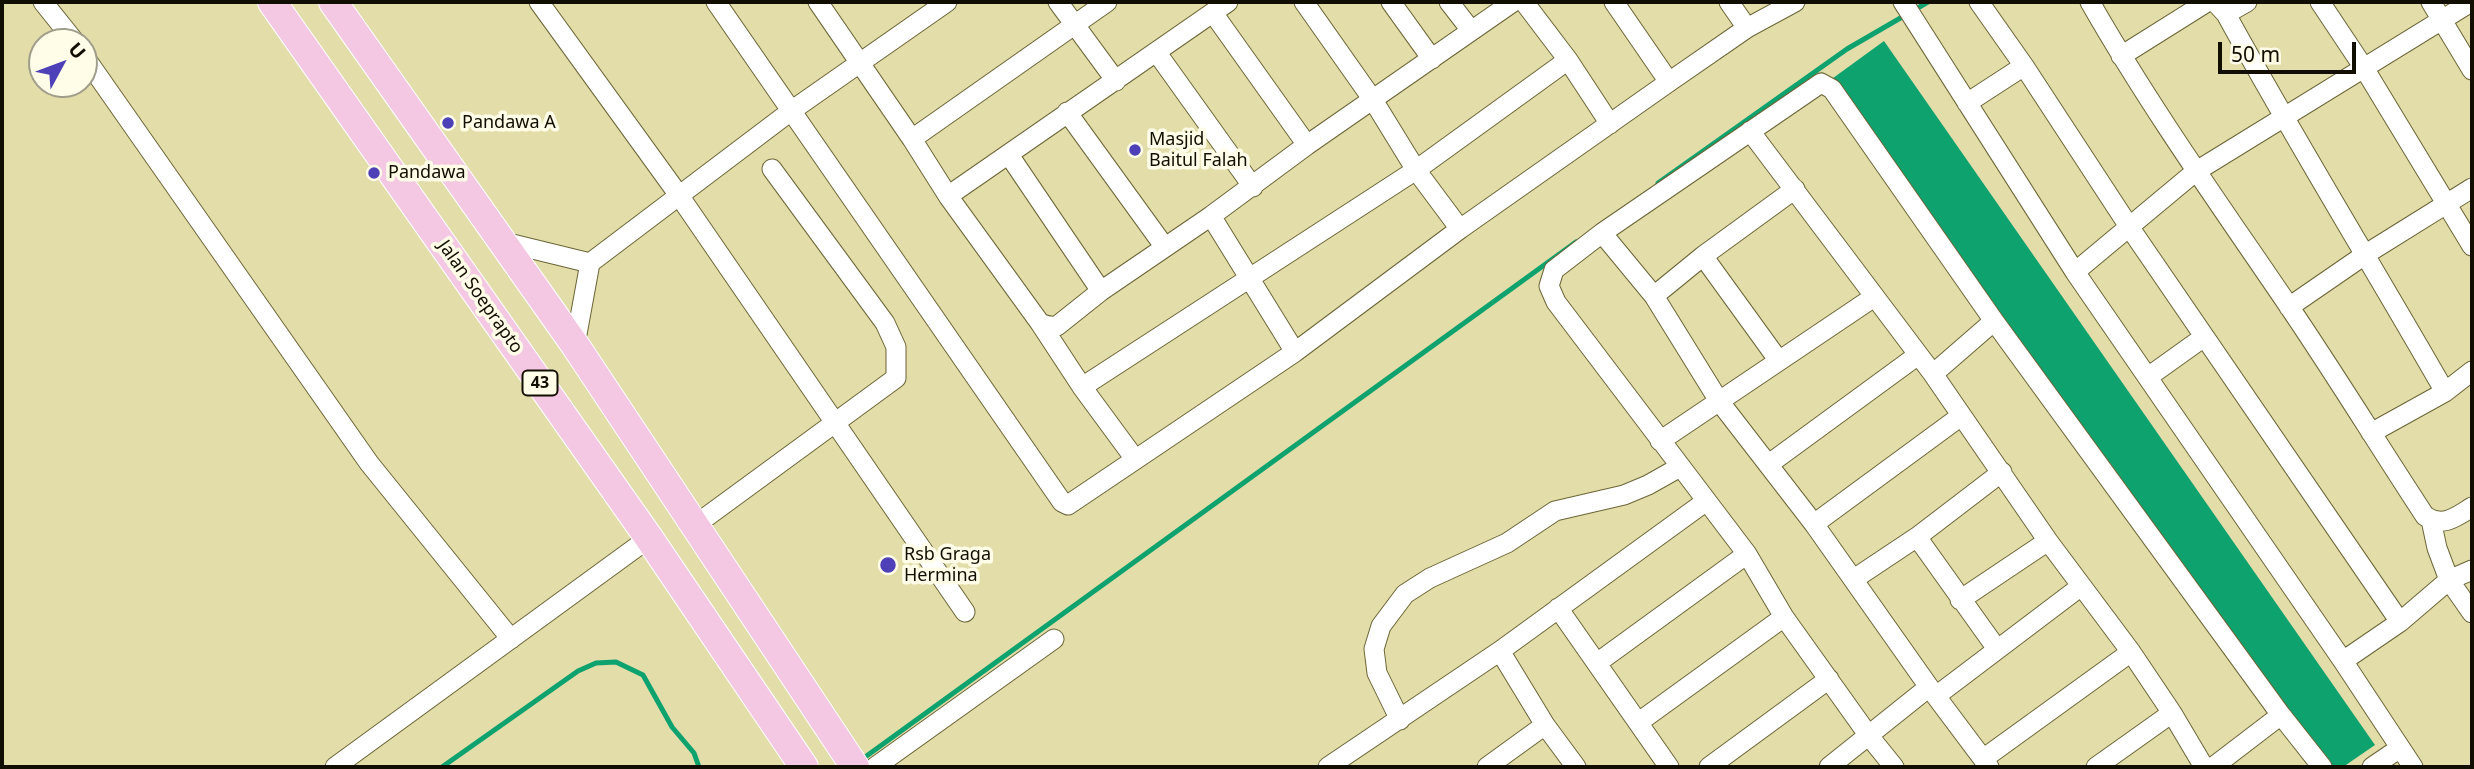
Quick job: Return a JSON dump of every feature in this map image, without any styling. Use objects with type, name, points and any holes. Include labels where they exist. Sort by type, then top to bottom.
[{"type":"highway","name":"Jalan Soeprapto","points":[[272,2],[649,538],[804,767]]},
{"type":"highway","points":[[342,9],[500,241],[575,345],[850,760]]},
{"type":"street","points":[[43,2],[64,28]]},
{"type":"street","points":[[540,2],[678,194],[965,612]]},
{"type":"street","points":[[716,2],[1066,505],[1072,504],[1135,458],[1295,352],[1460,229],[1747,28],[1795,2]]},
{"type":"street","points":[[818,2],[948,196],[1135,458]]},
{"type":"street","points":[[575,345],[590,263],[791,111],[947,2]]},
{"type":"street","points":[[1058,2],[1116,81]]},
{"type":"street","points":[[912,139],[1107,2]]},
{"type":"street","points":[[1304,2],[1373,100],[1416,170],[1460,229]]},
{"type":"street","points":[[1391,2],[1432,60]]},
{"type":"street","points":[[1449,2],[1470,29]]},
{"type":"street","points":[[1040,323],[1057,326],[1164,246],[1253,187],[1307,145],[1432,60],[1470,29],[1513,2]]},
{"type":"street","points":[[1524,2],[1568,60],[1610,124]]},
{"type":"street","points":[[1614,2],[1669,82]]},
{"type":"street","points":[[1728,2],[1747,28]]},
{"type":"street","points":[[1903,2],[2075,272],[2413,767]]},
{"type":"street","points":[[1979,2],[2400,622]]},
{"type":"street","points":[[2090,2],[2120,56],[2195,172],[2289,307],[2425,516],[2441,523],[2472,507]]},
{"type":"street","points":[[2120,56],[2207,2]]},
{"type":"street","points":[[2246,2],[2221,8],[2445,392]]},
{"type":"street","points":[[2320,2],[2364,68],[2472,246]]},
{"type":"street","points":[[2075,272],[2195,172],[2364,68],[2436,10],[2471,2]]},
{"type":"street","points":[[948,196],[1221,7],[1307,145]]},
{"type":"street","points":[[2436,10],[2472,70]]},
{"type":"street","points":[[1157,53],[1253,187]]},
{"type":"street","points":[[1082,387],[1416,170],[1568,60]]},
{"type":"street","points":[[1967,103],[2024,66]]},
{"type":"street","points":[[98,75],[369,463],[511,639]]},
{"type":"street","points":[[1894,767],[1784,617],[1747,554],[1556,302],[1549,286],[1554,270],[1602,233],[1821,83],[1832,89],[1994,321],[2281,715],[2322,767]]},
{"type":"street","points":[[1067,112],[1164,246]]},
{"type":"street","points":[[1750,131],[1933,374],[2080,587],[2131,652],[2204,767]]},
{"type":"street","points":[[1009,155],[1101,291]]},
{"type":"street","points":[[694,526],[896,378],[896,347],[885,323],[772,169]]},
{"type":"street","points":[[2289,307],[2366,254],[2472,188]]},
{"type":"street","points":[[1654,296],[1703,256],[1795,189]]},
{"type":"street","points":[[1211,216],[1295,352]]},
{"type":"street","points":[[1602,233],[1654,296],[1719,401],[1814,524],[1986,763],[2131,652]]},
{"type":"street","points":[[500,241],[590,263]]},
{"type":"street","points":[[1703,256],[1779,361]]},
{"type":"street","points":[[1660,441],[1874,296]]},
{"type":"street","points":[[1933,374],[1994,321]]},
{"type":"street","points":[[2148,377],[2204,337]]},
{"type":"street","points":[[1769,464],[1918,355]]},
{"type":"street","points":[[2371,433],[2445,392],[2472,372]]},
{"type":"street","points":[[1814,524],[1961,416]]},
{"type":"street","points":[[1400,720],[1377,673],[1374,649],[1381,626],[1405,594],[1430,578],[1507,543],[1555,511],[1624,495],[1680,467]]},
{"type":"street","points":[[1854,579],[1917,537],[2002,472]]},
{"type":"street","points":[[1341,764],[1706,502]]},
{"type":"street","points":[[2431,520],[2437,548],[2449,580],[2472,613]]},
{"type":"street","points":[[1917,537],[1997,649]]},
{"type":"street","points":[[335,767],[649,538]]},
{"type":"street","points":[[1960,600],[2048,541]]},
{"type":"street","points":[[1597,663],[1747,554]]},
{"type":"street","points":[[2343,661],[2400,622],[2449,580],[2472,570]]},
{"type":"street","points":[[1829,767],[2080,587]]},
{"type":"street","points":[[1558,608],[1669,767]]},
{"type":"street","points":[[1639,722],[1784,617]]},
{"type":"street","points":[[875,767],[1054,639]]},
{"type":"street","points":[[1500,651],[1545,724],[1576,767]]},
{"type":"street","points":[[1709,767],[1829,679]]},
{"type":"street","points":[[2096,767],[2172,713]]},
{"type":"street","points":[[2213,767],[2281,715]]},
{"type":"street","points":[[1487,767],[1545,724]]},
{"type":"street","points":[[2372,767],[2400,748]]},
{"type":"shaded area","points":[[1884,41],[2375,745],[2343,767],[2326,767],[1829,81]]},
{"type":"waterway","points":[[1658,183],[1847,49],[1928,2]]},
{"type":"waterway","points":[[861,760],[1576,242]]},
{"type":"waterway","points":[[442,767],[578,671],[596,663],[616,662],[643,675],[672,727],[694,753],[699,767]]},
{"type":"place","name":"Pandawa A","points":[[448,123]]},
{"type":"place","name":"Masjid Baitul Falah","points":[[1135,150]]},
{"type":"place","name":"Pandawa","points":[[374,173]]},
{"type":"place","name":"Rsb Graga Hermina","points":[[888,565]]}]
